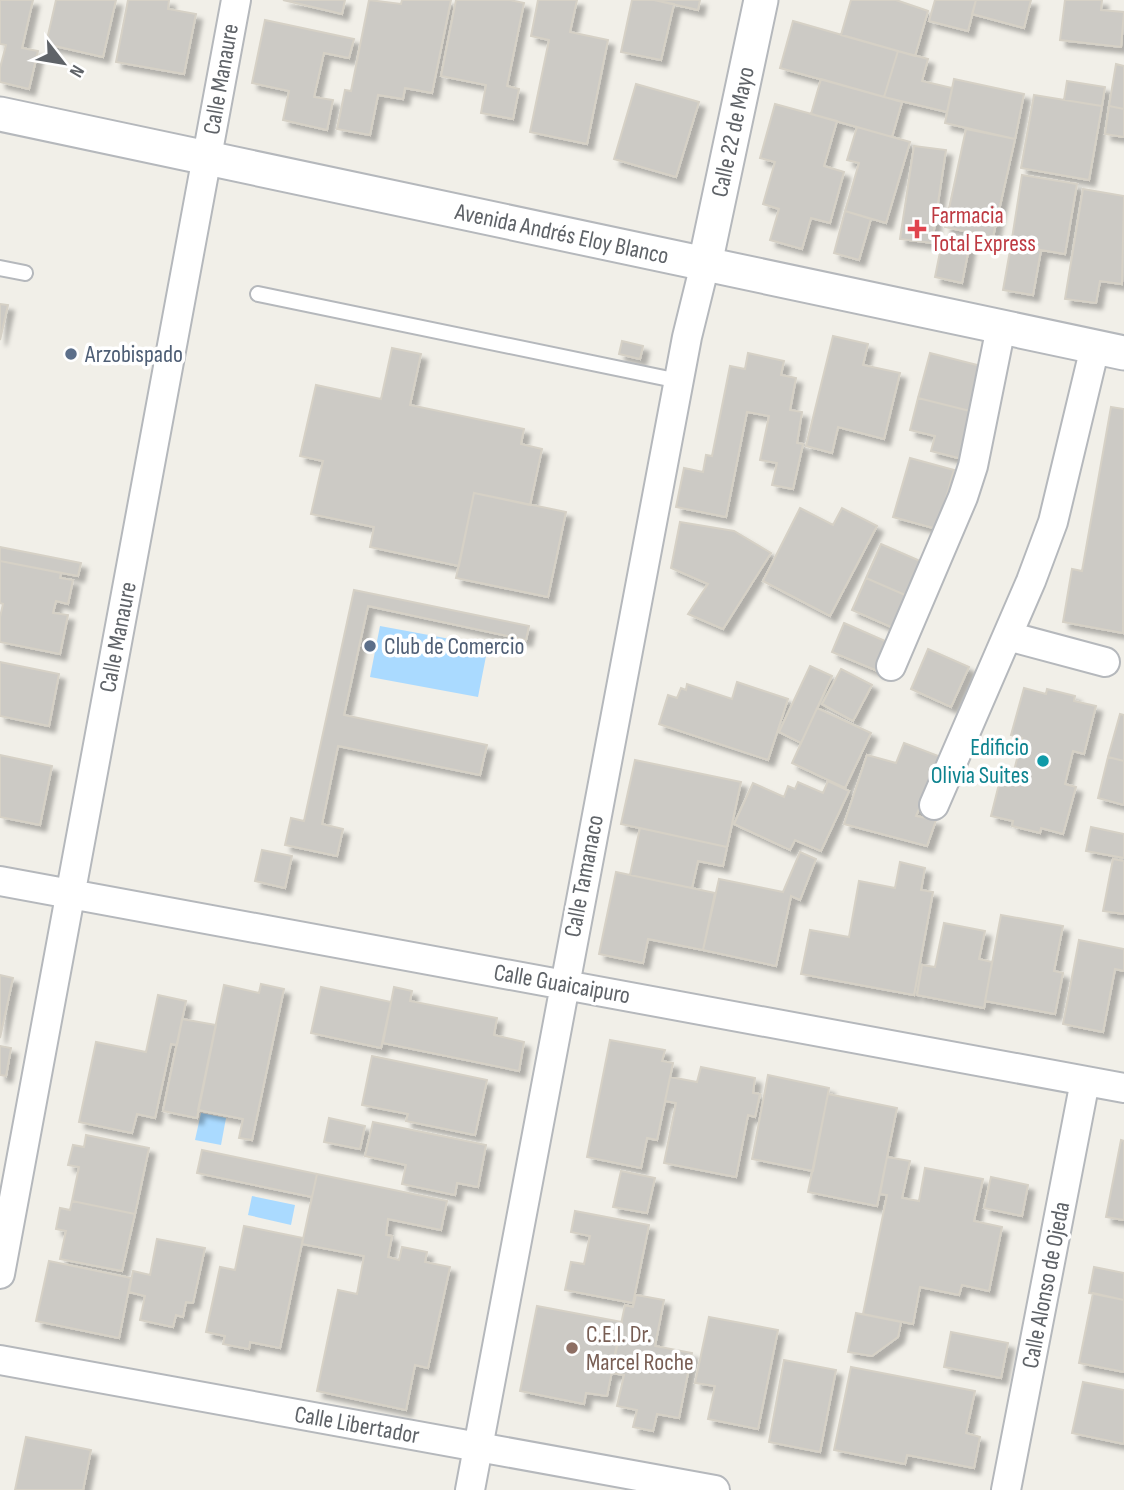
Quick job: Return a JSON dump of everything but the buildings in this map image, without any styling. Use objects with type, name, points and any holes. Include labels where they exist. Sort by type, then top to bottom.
[{"type":"street","name":"Calle Manaure","points":[[0,1274],[236,0]]},
{"type":"street","name":"Calle 22 de Mayo","points":[[705,264],[761,0]]},
{"type":"street","name":"Avenida Andrés Eloy Blanco","points":[[0,114],[1110,350]]},
{"type":"street","name":"Calle Tamanaco","points":[[470,1490],[687,337],[705,264]]},
{"type":"street","points":[[891,666],[963,497],[973,466],[1001,327]]},
{"type":"street","points":[[934,805],[1031,581],[1110,350]]},
{"type":"street","points":[[1008,636],[1105,662]]},
{"type":"street","name":"Calle Guaicaipuro","points":[[0,881],[1124,1088]]},
{"type":"street","name":"Calle Alonso de Ojeda","points":[[1006,1490],[1085,1080]]},
{"type":"street","name":"Calle Libertador","points":[[0,1360],[715,1490]]},
{"type":"lane","points":[[0,268],[25,273]]},
{"type":"lane","points":[[258,294],[679,381]]},
{"type":"water","points":[[380,626],[488,646],[478,697],[370,677]]},
{"type":"water","points":[[201,1113],[226,1118],[221,1145],[195,1140]]},
{"type":"water","points":[[252,1196],[295,1205],[291,1225],[248,1215]]},
{"type":"place","name":"Farmacia Total Express","points":[[917,229]]},
{"type":"place","name":"Arzobispado","points":[[71,354]]},
{"type":"place","name":"Club de Comercio","points":[[370,646]]},
{"type":"place","name":"Edificio Olivia Suites","points":[[1043,761]]},
{"type":"place","name":"C.E.I. Dr. Marcel Roche","points":[[572,1348]]}]
